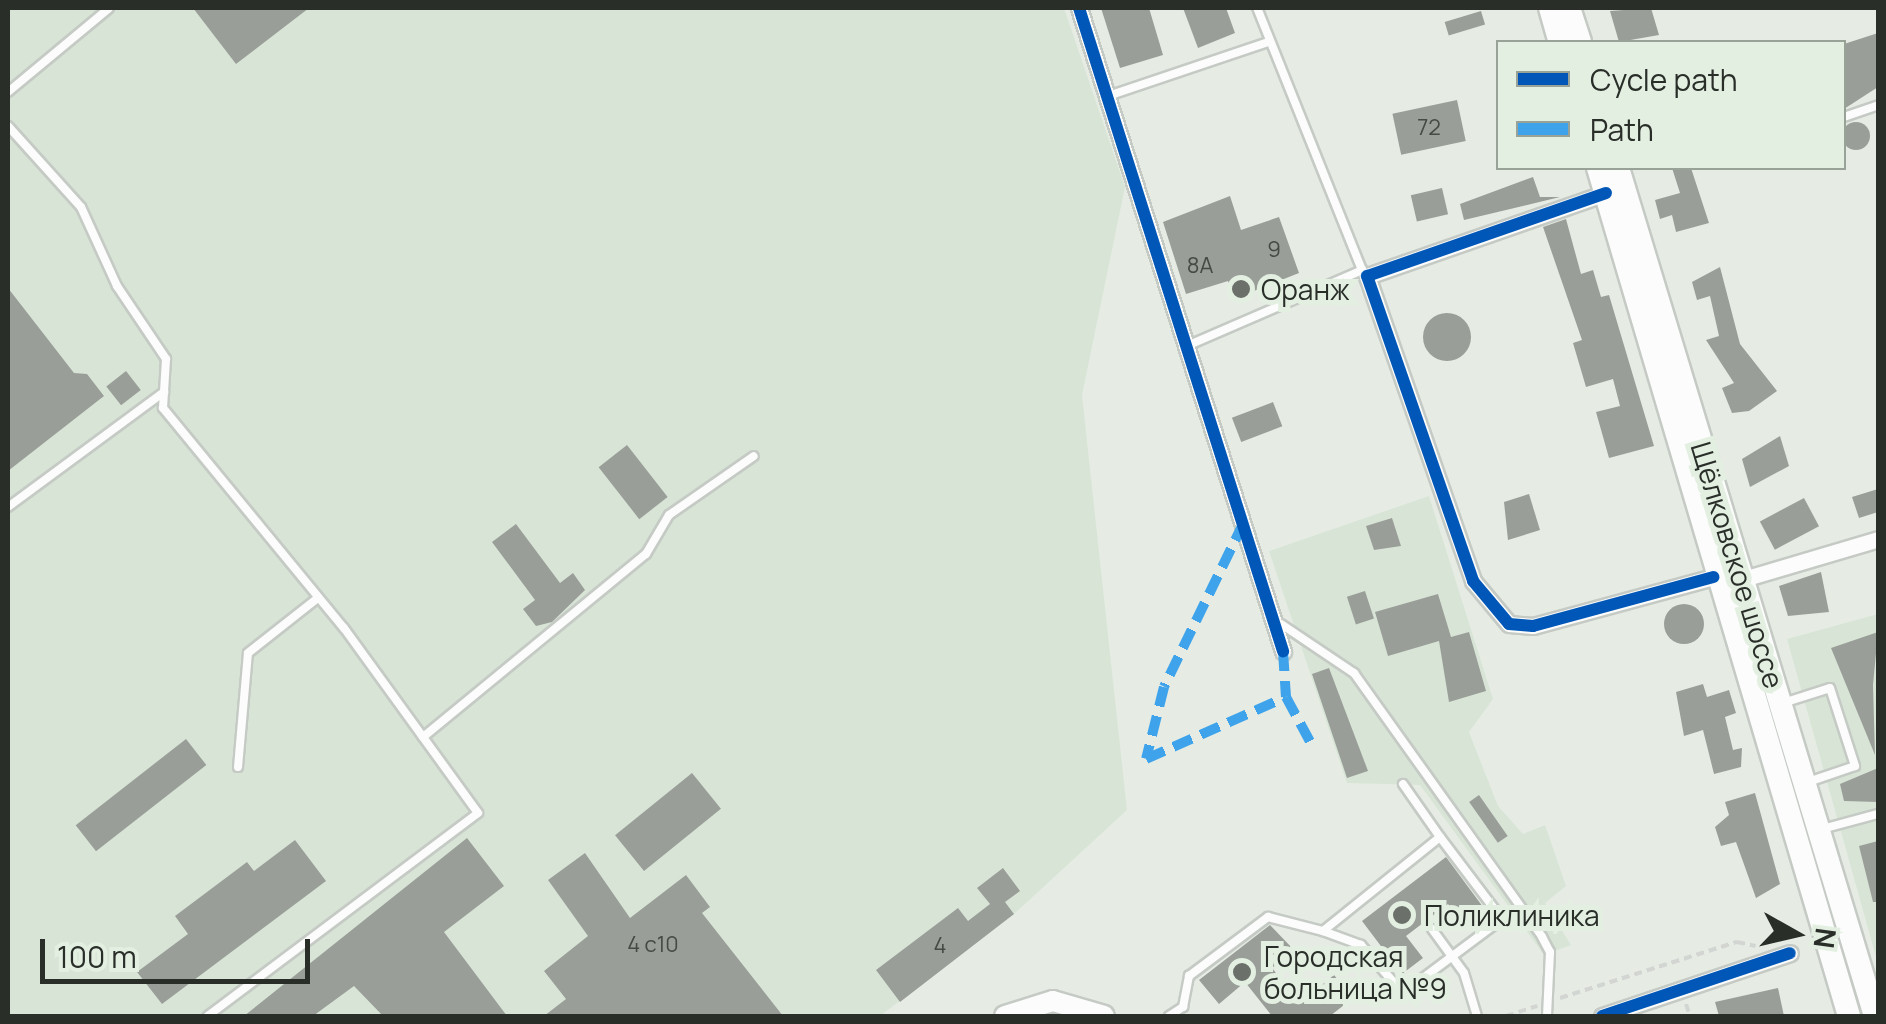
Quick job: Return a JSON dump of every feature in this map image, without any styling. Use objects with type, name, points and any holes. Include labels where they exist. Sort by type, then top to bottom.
[{"type":"main road","points":[[1550,8],[1559,40]]},
{"type":"main road","points":[[1570,8],[1579,40]]},
{"type":"main road","name":"Щёлковское шоссе","points":[[1599,170],[1714,577],[1849,1016]]},
{"type":"main road","name":"Щёлковское шоссе","points":[[1619,170],[1875,1016]]},
{"type":"street","points":[[1080,8],[1281,624],[1282,652]]},
{"type":"street","points":[[1606,193],[1367,276],[1473,580],[1509,624],[1533,626],[1714,577]]},
{"type":"street","points":[[1740,580],[1878,539]]},
{"type":"street","points":[[1602,1016],[1790,954]]},
{"type":"street","points":[[1005,1016],[1053,1001],[1104,1016]]},
{"type":"lane","points":[[8,92],[109,8]]},
{"type":"lane","points":[[1189,345],[1362,270],[1256,8]]},
{"type":"lane","points":[[1108,96],[1268,42]]},
{"type":"lane","points":[[1846,116],[1878,105]]},
{"type":"lane","points":[[8,126],[81,207],[117,286],[166,358],[163,408],[318,598],[478,812],[208,1016]]},
{"type":"lane","points":[[8,507],[164,392]]},
{"type":"lane","points":[[423,737],[646,554],[669,515],[754,456]]},
{"type":"lane","points":[[238,767],[248,653],[318,598]]},
{"type":"lane","points":[[1281,624],[1354,672],[1542,937],[1547,1016]]},
{"type":"lane","points":[[1779,705],[1830,688],[1855,766],[1804,784]]},
{"type":"lane","points":[[1169,1016],[1183,1006],[1189,976],[1268,918],[1323,930],[1361,945],[1400,992],[1454,959],[1502,919],[1403,784]]},
{"type":"lane","points":[[1818,830],[1878,814]]},
{"type":"lane","points":[[1323,930],[1440,837]]},
{"type":"lane","points":[[1432,929],[1454,959],[1477,1016]]},
{"type":"path","points":[[1506,1016],[1737,942],[1790,954]]},
{"type":"shaded area","points":[[8,8],[1064,8],[1125,187],[1082,395],[1127,810],[1014,914],[880,1016],[8,1016]]},
{"type":"shaded area","points":[[1429,496],[1493,699],[1469,732],[1498,806],[1523,834],[1545,825],[1566,886],[1545,903],[1571,945],[1544,955],[1420,785],[1347,783],[1269,551]]},
{"type":"shaded area","points":[[1878,614],[1878,964],[1787,639]]},
{"type":"building","points":[[193,8],[309,8],[236,64]]},
{"type":"building","points":[[1101,8],[1149,8],[1163,55],[1120,68]]},
{"type":"building","points":[[1183,8],[1226,8],[1235,33],[1198,48]]},
{"type":"building","points":[[1651,8],[1659,35],[1618,40],[1610,11]]},
{"type":"building","points":[[1481,11],[1485,24],[1449,35],[1445,22]]},
{"type":"building","points":[[1878,33],[1878,87],[1846,108],[1846,43]]},
{"type":"building","points":[[1457,100],[1466,141],[1401,155],[1392,114]]},
{"type":"building","points":[[1861,123],[1869,131],[1866,146],[1856,150],[1846,146],[1846,126]]},
{"type":"building","points":[[1673,170],[1692,170],[1709,223],[1676,232],[1672,215],[1660,219],[1655,200],[1680,193]]},
{"type":"building","points":[[1533,177],[1540,197],[1560,197],[1464,220],[1460,204]]},
{"type":"building","points":[[1442,188],[1448,214],[1417,222],[1411,195]]},
{"type":"building","points":[[1230,196],[1241,230],[1279,217],[1299,273],[1234,299],[1228,281],[1186,294],[1163,222]]},
{"type":"building","points":[[1566,219],[1581,274],[1593,270],[1601,297],[1609,295],[1654,446],[1609,458],[1596,412],[1620,406],[1613,379],[1586,387],[1573,343],[1582,340],[1543,227]]},
{"type":"building","points":[[1720,267],[1740,344],[1777,391],[1749,411],[1732,413],[1722,388],[1734,383],[1706,340],[1719,336],[1710,296],[1697,300],[1692,282]]},
{"type":"building","points":[[8,288],[74,373],[87,374],[104,396],[8,471]]},
{"type":"building","points":[[1447,313],[1464,320],[1471,337],[1464,354],[1447,361],[1430,354],[1423,337],[1430,320]]},
{"type":"building","points":[[126,371],[141,390],[121,405],[106,386]]},
{"type":"building","points":[[1273,402],[1282,426],[1241,442],[1232,418]]},
{"type":"building","points":[[1780,436],[1789,466],[1750,487],[1742,459]]},
{"type":"building","points":[[627,445],[668,497],[639,519],[599,467]]},
{"type":"building","points":[[1878,489],[1878,512],[1859,518],[1852,497]]},
{"type":"building","points":[[1529,494],[1540,530],[1508,540],[1504,502]]},
{"type":"building","points":[[1804,498],[1819,526],[1775,550],[1760,521]]},
{"type":"building","points":[[1392,518],[1401,546],[1374,550],[1366,526]]},
{"type":"building","points":[[516,524],[560,583],[573,573],[585,590],[552,622],[536,626],[523,609],[535,600],[492,542]]},
{"type":"building","points":[[1821,572],[1829,612],[1788,616],[1779,586]]},
{"type":"building","points":[[1365,591],[1374,619],[1356,624],[1347,597]]},
{"type":"building","points":[[1438,594],[1451,637],[1469,632],[1486,691],[1449,702],[1439,641],[1388,656],[1375,612]]},
{"type":"building","points":[[1684,604],[1698,610],[1704,624],[1698,638],[1684,644],[1670,638],[1664,624],[1670,610]]},
{"type":"building","points":[[1878,632],[1873,685],[1875,755],[1831,648]]},
{"type":"building","points":[[1329,668],[1368,771],[1347,778],[1312,674]]},
{"type":"building","points":[[1703,684],[1707,697],[1729,690],[1736,713],[1725,717],[1733,750],[1742,748],[1741,767],[1714,774],[1703,730],[1684,736],[1676,692]]},
{"type":"building","points":[[186,739],[206,765],[96,851],[76,825]]},
{"type":"building","points":[[1878,768],[1878,802],[1844,801],[1840,784]]},
{"type":"building","points":[[692,773],[721,809],[644,871],[615,835]]},
{"type":"building","points":[[1755,793],[1780,884],[1756,898],[1736,842],[1721,846],[1715,827],[1729,815],[1725,802]]},
{"type":"building","points":[[1479,795],[1508,836],[1498,843],[1469,802]]},
{"type":"building","points":[[467,838],[504,886],[444,932],[507,1016],[383,1016],[354,986],[313,1016],[244,1016]]},
{"type":"building","points":[[295,840],[326,881],[162,1004],[137,972],[188,934],[175,916],[247,862],[254,871]]},
{"type":"building","points":[[1878,841],[1878,902],[1873,902],[1859,846]]},
{"type":"building","points":[[585,853],[630,918],[686,875],[710,907],[702,913],[783,1016],[544,1016],[566,999],[544,971],[588,936],[548,880]]},
{"type":"building","name":"Поликлиника","points":[[1446,857],[1486,911],[1465,927],[1448,904],[1406,936],[1423,958],[1402,974],[1362,921]]},
{"type":"building","points":[[1003,868],[1020,891],[1005,902],[1014,914],[900,1002],[876,970],[958,908],[968,921],[990,904],[977,888]]},
{"type":"building","name":"Городская больница №9","points":[[1270,925],[1294,950],[1272,968],[1300,1003],[1334,975],[1353,998],[1330,1016],[1272,1016],[1245,982],[1219,1004],[1199,980]]},
{"type":"building","points":[[1778,988],[1784,1016],[1719,1016],[1715,1002]]},
{"type":"marked path","points":[[1244,522],[1164,687],[1146,759],[1286,697]]},
{"type":"marked path","points":[[1283,651],[1286,697],[1314,749]]},
{"type":"cycle path","points":[[1079,8],[1283,651]]},
{"type":"cycle path","points":[[1606,193],[1367,276],[1473,581],[1509,624],[1533,626],[1713,577]]},
{"type":"cycle path","points":[[1602,1016],[1790,953]]},
{"type":"place","name":"Оранж","points":[[1241,289]]},
{"type":"place","name":"Поликлиника","points":[[1402,915]]},
{"type":"place","name":"Городская больница №9","points":[[1242,972]]}]
